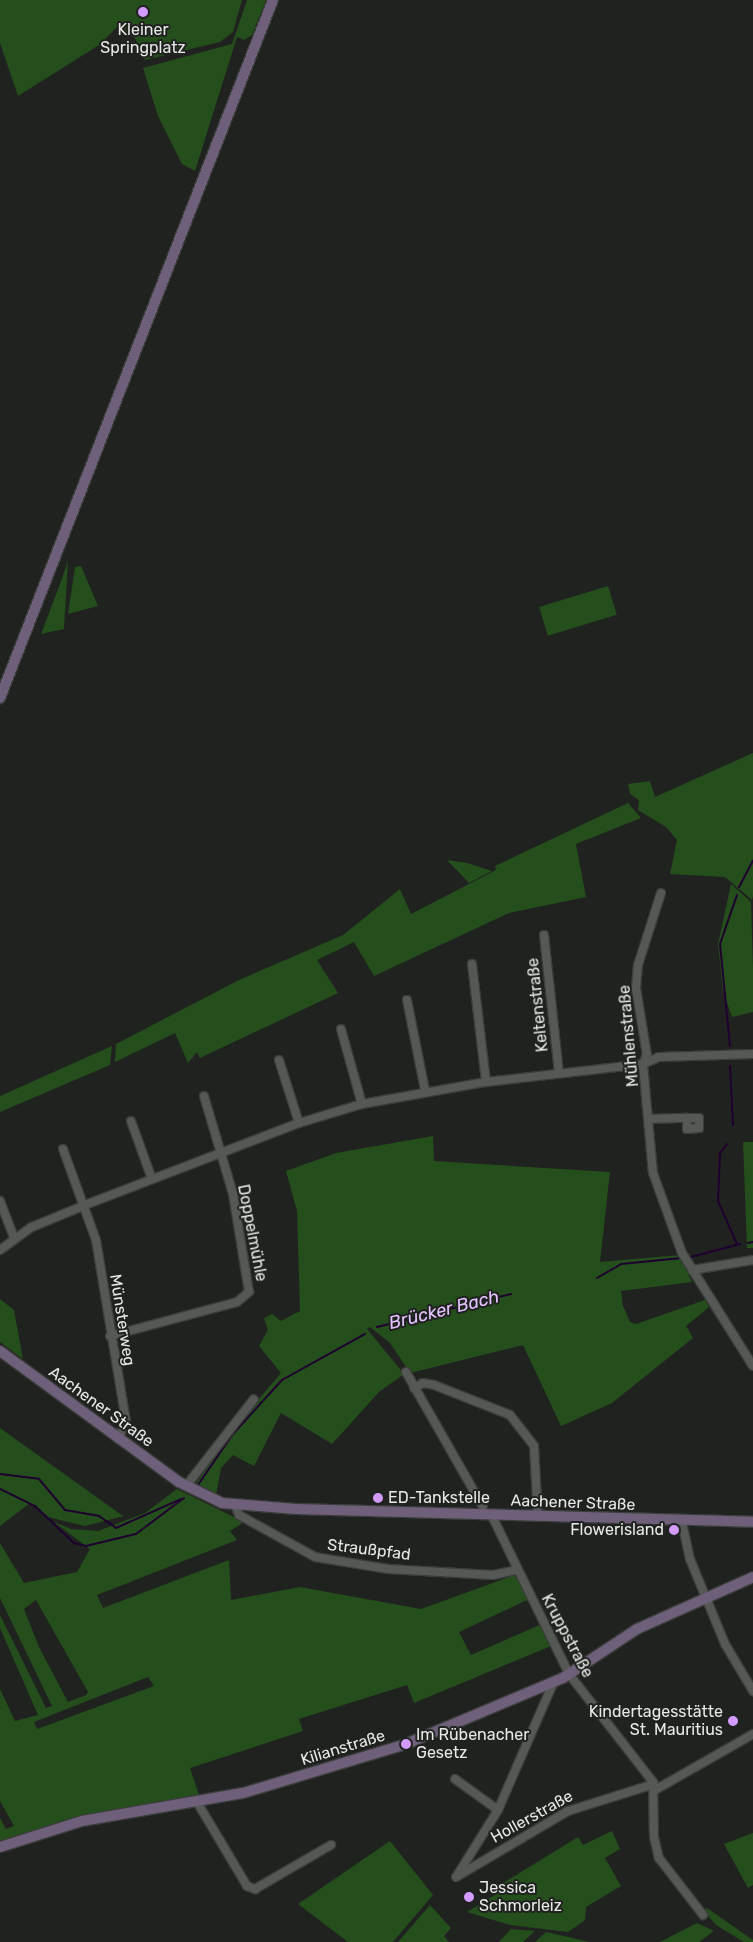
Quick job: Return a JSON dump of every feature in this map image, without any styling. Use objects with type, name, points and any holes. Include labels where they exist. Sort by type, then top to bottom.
[{"type":"main road","points":[[0,698],[273,0]]},
{"type":"main road","name":"Aachener Straße","points":[[0,1351],[118,1439],[186,1486],[235,1505],[492,1516],[682,1522],[753,1522]]},
{"type":"main road","name":"Kilianstraße","points":[[0,1847],[82,1821],[243,1793],[406,1744],[569,1674],[620,1638],[705,1596],[753,1577]]},
{"type":"street","name":"Mühlenstraße","points":[[661,893],[638,965],[636,988],[647,1055],[643,1064],[656,1187],[690,1267],[753,1366]]},
{"type":"street","name":"Keltenstraße","points":[[544,935],[559,1073]]},
{"type":"street","points":[[472,964],[486,1082]]},
{"type":"street","points":[[407,1000],[424,1090]]},
{"type":"street","points":[[341,1029],[362,1104]]},
{"type":"street","name":"Keltenstraße","points":[[0,1250],[14,1237],[85,1205],[299,1123],[362,1104],[424,1090],[643,1064],[659,1057],[753,1054]]},
{"type":"street","points":[[279,1060],[299,1123]]},
{"type":"street","points":[[204,1096],[217,1153]]},
{"type":"street","points":[[650,1119],[687,1118]]},
{"type":"street","points":[[131,1121],[152,1179]]},
{"type":"street","points":[[63,1148],[85,1205]]},
{"type":"street","name":"Doppelmühle","points":[[110,1336],[238,1302],[249,1292],[233,1194],[217,1153]]},
{"type":"street","points":[[0,1202],[14,1237]]},
{"type":"street","name":"Münsterweg","points":[[85,1205],[96,1240],[110,1336],[126,1422],[118,1439]]},
{"type":"street","points":[[690,1267],[753,1260]]},
{"type":"street","points":[[406,1372],[483,1508]]},
{"type":"street","points":[[414,1388],[423,1383],[434,1385],[510,1415],[534,1446],[538,1517]]},
{"type":"street","points":[[186,1486],[254,1399]]},
{"type":"street","name":"Straußpfad","points":[[235,1505],[239,1515],[315,1557],[383,1568],[439,1569],[493,1575],[517,1570]]},
{"type":"street","name":"Kruppstraße","points":[[492,1516],[569,1674],[655,1787]]},
{"type":"street","points":[[682,1522],[687,1548],[725,1644],[753,1691]]},
{"type":"street","points":[[455,1779],[498,1810],[554,1681]]},
{"type":"street","name":"Hollerstraße","points":[[498,1810],[456,1877],[568,1811],[655,1787],[753,1734]]},
{"type":"street","points":[[655,1787],[654,1837],[659,1858],[703,1915]]},
{"type":"street","points":[[197,1802],[247,1886],[255,1889],[331,1845]]},
{"type":"green space","points":[[0,0],[242,0],[233,32],[220,42],[145,60],[135,38],[118,26],[99,45],[18,96],[0,43]]},
{"type":"green space","points":[[247,0],[266,0],[252,35],[244,40],[237,37],[195,171],[182,164],[158,116],[143,68],[232,44]]},
{"type":"green space","points":[[68,561],[64,629],[41,634],[60,584]]},
{"type":"green space","points":[[81,566],[98,606],[68,614],[75,567]]},
{"type":"green space","points":[[608,586],[617,615],[548,636],[539,607]]},
{"type":"green space","points":[[753,753],[752,900],[725,877],[670,874],[677,840],[666,827],[638,810],[639,800],[630,794],[628,784],[650,781],[655,797]]},
{"type":"green space","points":[[628,803],[641,818],[576,844],[586,897],[509,913],[374,976],[354,942],[317,960],[338,993],[200,1058],[197,1052],[188,1063],[175,1033],[115,1062],[116,1044],[239,980],[343,935],[400,889],[411,914],[496,870],[495,866]]},
{"type":"green space","points":[[447,860],[467,863],[492,871],[469,883]]},
{"type":"green space","points":[[731,884],[751,902],[753,967],[753,1012],[732,1017],[723,991],[718,944]]},
{"type":"green space","points":[[112,1046],[110,1065],[0,1112],[0,1096]]},
{"type":"green space","points":[[433,1136],[434,1161],[610,1172],[600,1262],[680,1255],[692,1282],[621,1291],[623,1306],[630,1322],[636,1324],[705,1300],[709,1307],[686,1326],[693,1338],[612,1403],[561,1426],[523,1345],[410,1373],[390,1343],[370,1327],[367,1329],[404,1374],[379,1392],[332,1444],[281,1413],[254,1466],[233,1455],[221,1468],[216,1495],[195,1485],[230,1433],[281,1373],[259,1346],[268,1330],[264,1318],[272,1314],[281,1321],[300,1311],[297,1211],[286,1171],[336,1153]]},
{"type":"green space","points":[[743,1142],[753,1142],[753,1248],[747,1248]]},
{"type":"green space","points":[[0,1299],[14,1310],[23,1359],[0,1342]]},
{"type":"green space","points":[[0,1428],[124,1516],[85,1526],[48,1517],[30,1503],[0,1526]]},
{"type":"green space","points":[[177,1489],[244,1522],[230,1531],[237,1540],[97,1595],[103,1608],[229,1560],[231,1600],[300,1587],[421,1609],[515,1575],[529,1599],[459,1632],[471,1655],[542,1624],[551,1646],[414,1703],[407,1685],[299,1719],[303,1731],[190,1768],[200,1798],[0,1843],[0,1818],[6,1829],[14,1826],[0,1801],[0,1689],[15,1721],[38,1715],[0,1628],[0,1615],[46,1708],[52,1706],[0,1598],[0,1543],[24,1583],[77,1572],[90,1549],[54,1522],[71,1529],[98,1531],[145,1513]],"holes":[[[36,1600],[88,1692],[86,1695],[68,1702],[39,1647],[24,1609]],[[148,1677],[154,1686],[37,1729],[34,1722]]]},
{"type":"green space","points":[[612,1831],[620,1849],[605,1858],[621,1886],[586,1907],[585,1920],[568,1932],[510,1925],[467,1912],[498,1893],[495,1888],[578,1837],[583,1845]]},
{"type":"green space","points":[[753,1833],[753,1885],[748,1888],[724,1844]]},
{"type":"green space","points":[[390,1841],[433,1895],[393,1942],[348,1942],[298,1904]]},
{"type":"green space","points":[[430,1905],[451,1928],[444,1936],[449,1942],[398,1942]]},
{"type":"green space","points":[[707,1908],[753,1940],[753,1942],[744,1942],[716,1925],[703,1910]]},
{"type":"green space","points":[[697,1923],[714,1931],[699,1942],[660,1942]]},
{"type":"green space","points":[[511,1929],[535,1931],[523,1942],[499,1942]]},
{"type":"green space","points":[[546,1932],[564,1936],[589,1942],[535,1942]]},
{"type":"waterway","points":[[739,887],[753,861]]},
{"type":"waterway","points":[[730,1046],[720,944],[737,895]]},
{"type":"waterway","points":[[730,1066],[733,1125]]},
{"type":"waterway","points":[[727,1144],[720,1153],[718,1201],[737,1244]]},
{"type":"waterway","name":"Brücker Bach","points":[[748,1243],[753,1242]]},
{"type":"waterway","name":"Brücker Bach","points":[[687,1258],[740,1244]]},
{"type":"waterway","name":"Brücker Bach","points":[[597,1278],[621,1264],[682,1258]]},
{"type":"waterway","name":"Brücker Bach","points":[[377,1327],[511,1294]]},
{"type":"waterway","name":"Brücker Bach","points":[[198,1485],[232,1435],[282,1380],[365,1334]]},
{"type":"waterway","name":"Brücker Bach","points":[[0,1474],[39,1479],[65,1510],[99,1516],[116,1528],[181,1499]]},
{"type":"waterway","points":[[0,1489],[35,1506],[74,1543],[86,1546],[136,1534],[184,1498]]},
{"type":"place","name":"Kleiner Springplatz","points":[[143,12]]},
{"type":"place","name":"ED-Tankstelle","points":[[378,1498]]},
{"type":"place","name":"Flowerisland","points":[[674,1530]]},
{"type":"place","name":"Kindertagesstätte St. Mauritius","points":[[733,1721]]},
{"type":"place","name":"Im Rübenacher Gesetz","points":[[406,1744]]},
{"type":"place","name":"Jessica Schmorleiz","points":[[469,1897]]}]
